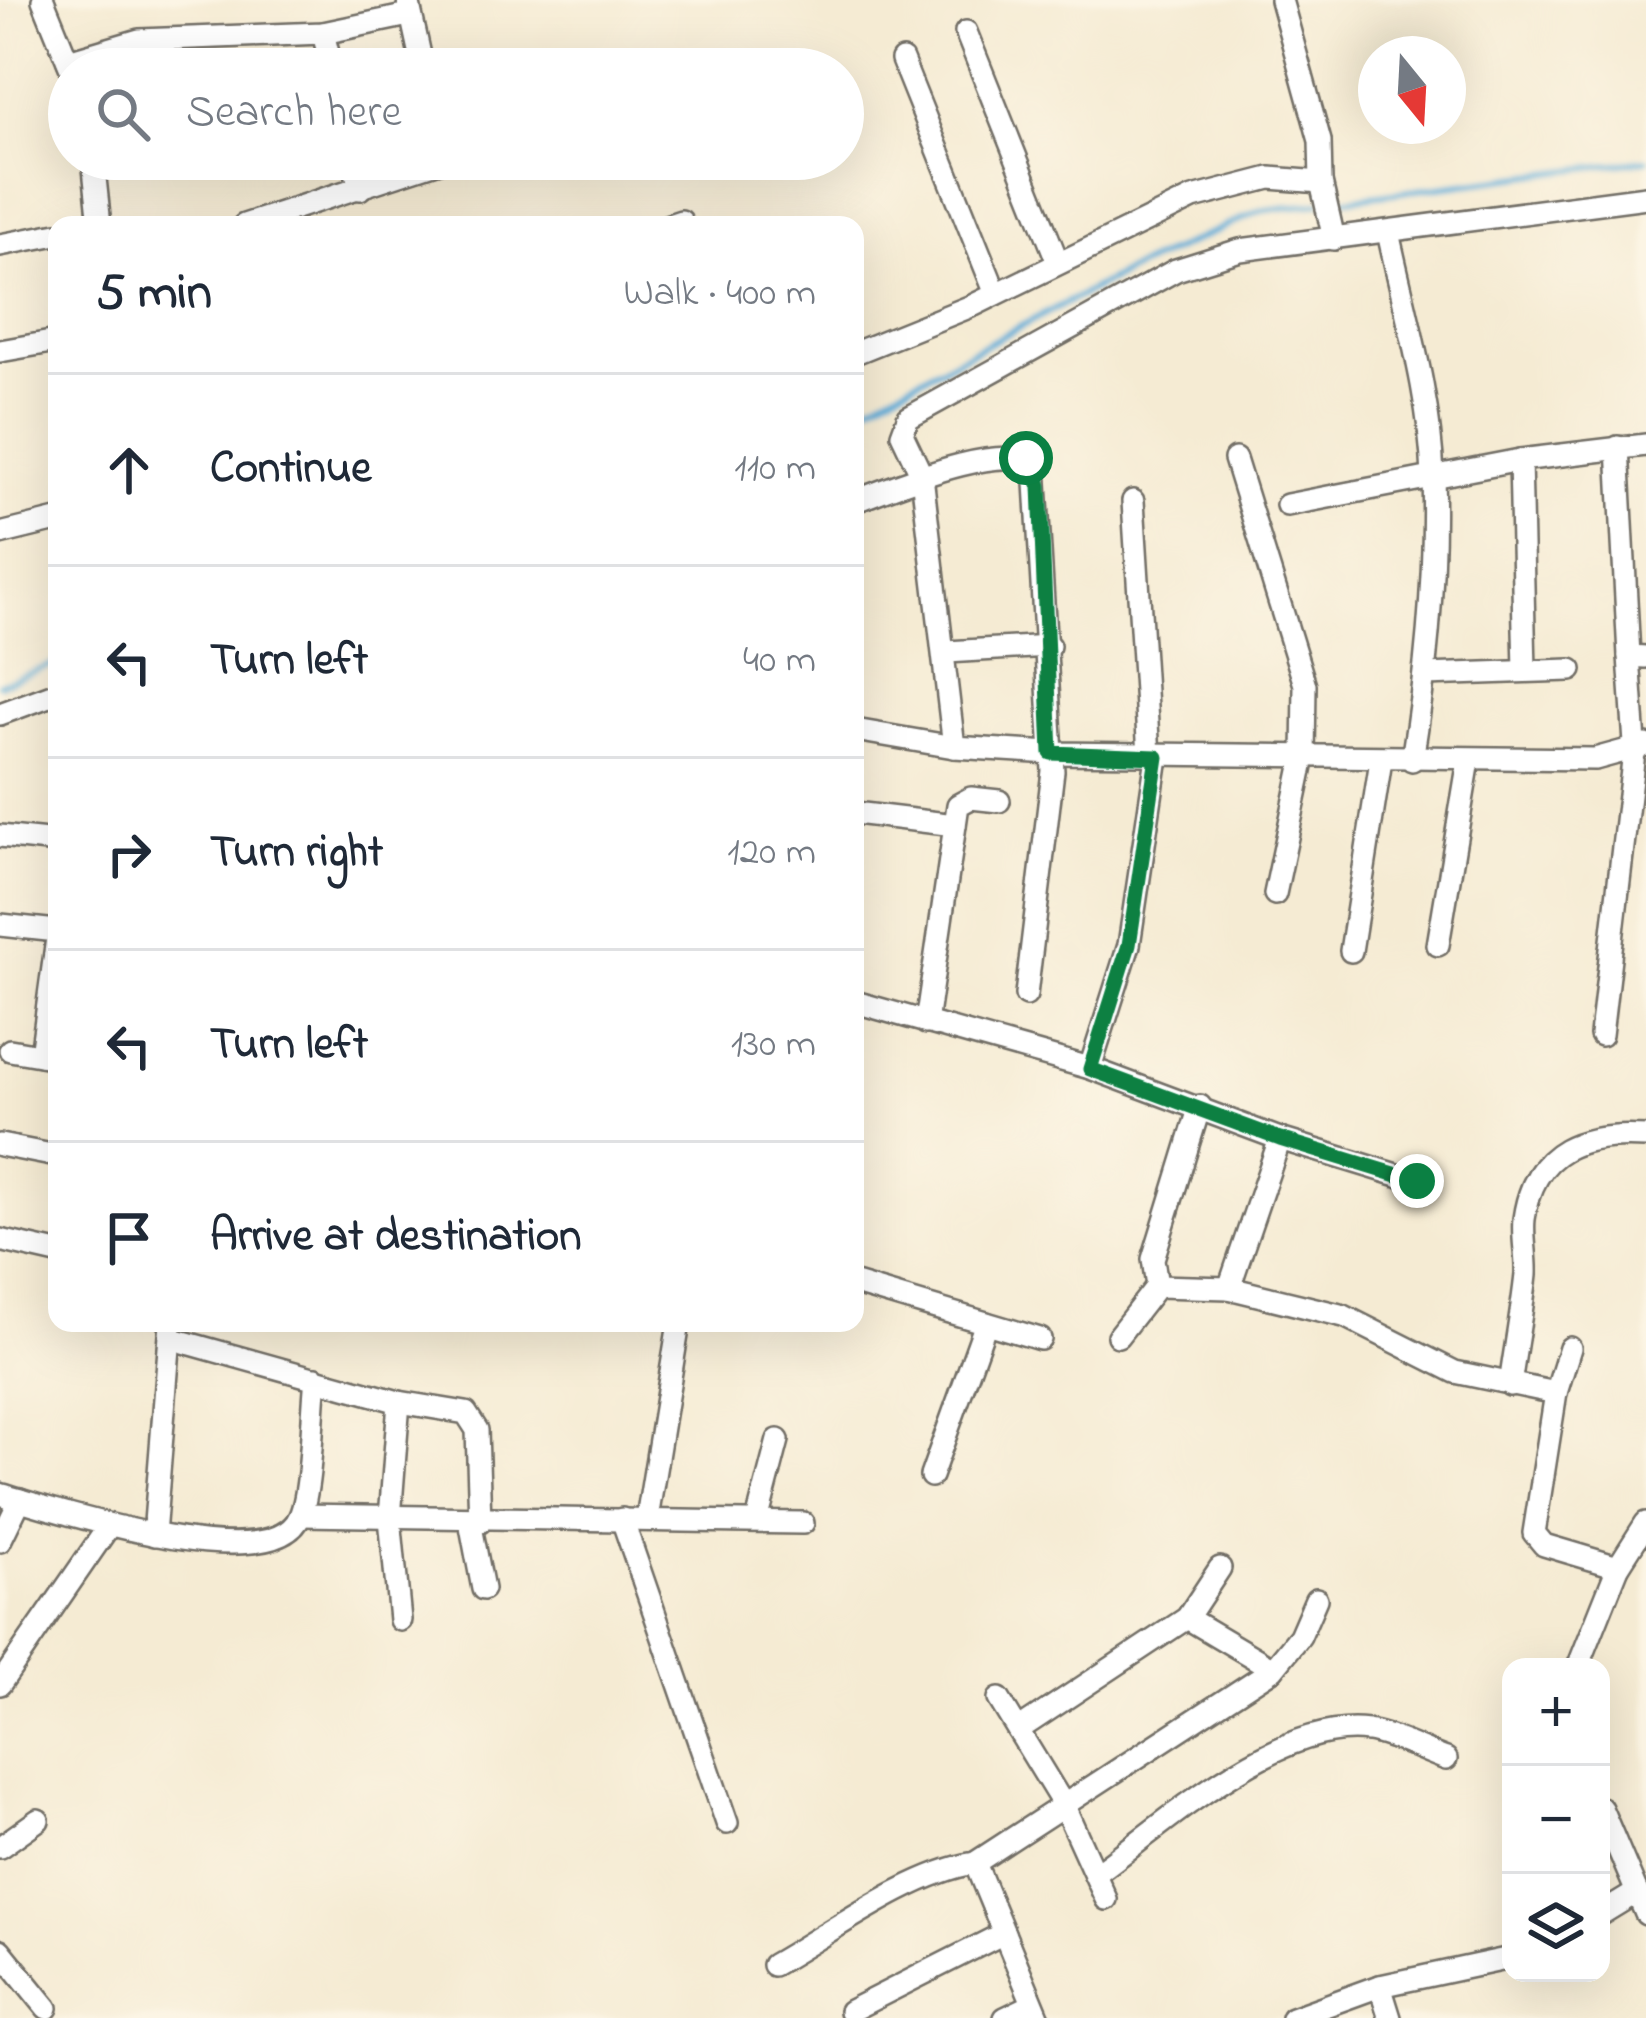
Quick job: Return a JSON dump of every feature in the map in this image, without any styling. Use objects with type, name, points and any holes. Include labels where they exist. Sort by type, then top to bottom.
[{"type":"street","points":[[44,0],[62,48]]},
{"type":"street","points":[[1281,0],[1320,141],[1321,182],[1331,229]]},
{"type":"street","points":[[117,48],[139,40],[323,33],[409,7],[418,48]]},
{"type":"street","points":[[966,32],[1057,260]]},
{"type":"street","points":[[323,33],[327,48]]},
{"type":"street","points":[[902,60],[995,294]]},
{"type":"street","points":[[864,348],[1235,184],[1270,178],[1321,182]]},
{"type":"street","points":[[95,180],[99,216]]},
{"type":"street","points":[[358,180],[360,189]]},
{"type":"street","points":[[273,216],[386,180]]},
{"type":"street","points":[[954,747],[947,652],[922,476],[902,434],[908,418],[1176,270],[1240,250],[1331,229],[1388,232],[1646,197]]},
{"type":"street","points":[[1388,232],[1423,392],[1433,476],[1426,674],[1412,760]]},
{"type":"street","points":[[0,245],[48,236]]},
{"type":"street","points":[[0,351],[48,343]]},
{"type":"street","points":[[1287,505],[1520,460],[1646,445]]},
{"type":"street","points":[[1601,1035],[1641,744],[1618,447]]},
{"type":"street","points":[[864,498],[922,476],[1011,456],[1035,466],[1049,646],[1051,812],[1026,995]]},
{"type":"street","points":[[1235,459],[1305,686],[1304,757],[1276,894]]},
{"type":"street","points":[[1520,460],[1525,671]]},
{"type":"street","points":[[1090,1069],[1129,945],[1153,756],[1133,501]]},
{"type":"street","points":[[0,534],[48,522]]},
{"type":"street","points":[[947,652],[1049,646]]},
{"type":"street","points":[[1426,674],[1571,670]]},
{"type":"street","points":[[0,714],[48,696]]},
{"type":"street","points":[[864,732],[954,747],[1051,753],[1381,760],[1594,759],[1641,744]]},
{"type":"street","points":[[1351,951],[1381,760]]},
{"type":"street","points":[[1438,945],[1468,760]]},
{"type":"street","points":[[926,1023],[955,825],[964,800],[999,801]]},
{"type":"street","points":[[864,814],[955,825]]},
{"type":"street","points":[[0,836],[48,841]]},
{"type":"street","points":[[1,925],[48,933]]},
{"type":"street","points":[[864,1005],[1090,1069],[1280,1139],[1417,1181]]},
{"type":"street","points":[[10,1050],[48,1056]]},
{"type":"street","points":[[1118,1336],[1157,1286],[1153,1259],[1200,1106]]},
{"type":"street","points":[[1510,1385],[1526,1270],[1524,1219],[1536,1180],[1563,1148],[1590,1136],[1646,1137]]},
{"type":"street","points":[[1229,1288],[1280,1139]]},
{"type":"street","points":[[0,1145],[48,1154]]},
{"type":"street","points":[[0,1240],[48,1251]]},
{"type":"street","points":[[1157,1286],[1229,1288],[1345,1316],[1455,1372],[1556,1394]]},
{"type":"street","points":[[864,1287],[1040,1339]]},
{"type":"street","points":[[931,1476],[986,1323]]},
{"type":"street","points":[[154,1534],[172,1332]]},
{"type":"street","points":[[175,1332],[399,1402],[474,1418],[475,1521],[482,1589]]},
{"type":"street","points":[[647,1519],[678,1332]]},
{"type":"street","points":[[1570,1348],[1556,1394],[1534,1533],[1544,1545],[1618,1567]]},
{"type":"street","points":[[0,1540],[10,1497],[154,1534],[259,1542],[279,1537],[301,1515],[316,1378]]},
{"type":"street","points":[[399,1402],[390,1518],[400,1620]]},
{"type":"street","points":[[758,1521],[778,1440]]},
{"type":"street","points":[[301,1515],[803,1523]]},
{"type":"street","points":[[622,1519],[727,1823]]},
{"type":"street","points":[[1582,1658],[1618,1567],[1646,1522]]},
{"type":"street","points":[[0,1684],[109,1526]]},
{"type":"street","points":[[1018,1730],[1187,1618],[1220,1568]]},
{"type":"street","points":[[772,1965],[901,1893],[955,1866],[975,1863],[1273,1669],[1300,1636],[1316,1599]]},
{"type":"street","points":[[1187,1618],[1273,1669]]},
{"type":"street","points":[[999,1699],[1063,1804],[1106,1899]]},
{"type":"street","points":[[1095,1874],[1244,1768],[1300,1741],[1330,1732],[1369,1731],[1446,1759]]},
{"type":"street","points":[[0,1847],[38,1820]]},
{"type":"street","points":[[1610,1830],[1646,1914]]},
{"type":"street","points":[[975,1863],[1036,2011],[1005,2018]]},
{"type":"street","points":[[1610,1908],[1636,1892]]},
{"type":"street","points":[[850,2011],[1004,1934]]},
{"type":"street","points":[[1292,2018],[1381,1986],[1502,1960]]},
{"type":"street","points":[[3,1961],[47,2008]]},
{"type":"street","points":[[1381,1986],[1390,2018]]},
{"type":"waterway","points":[[1333,201],[1646,160]]},
{"type":"waterway","points":[[864,407],[1130,270],[1260,211],[1319,203]]},
{"type":"waterway","points":[[0,684],[48,666]]},
{"type":"route","points":[[1026,458],[1035,466],[1040,486],[1051,753],[1157,757],[1129,945],[1090,1069],[1280,1139],[1417,1181]]}]
